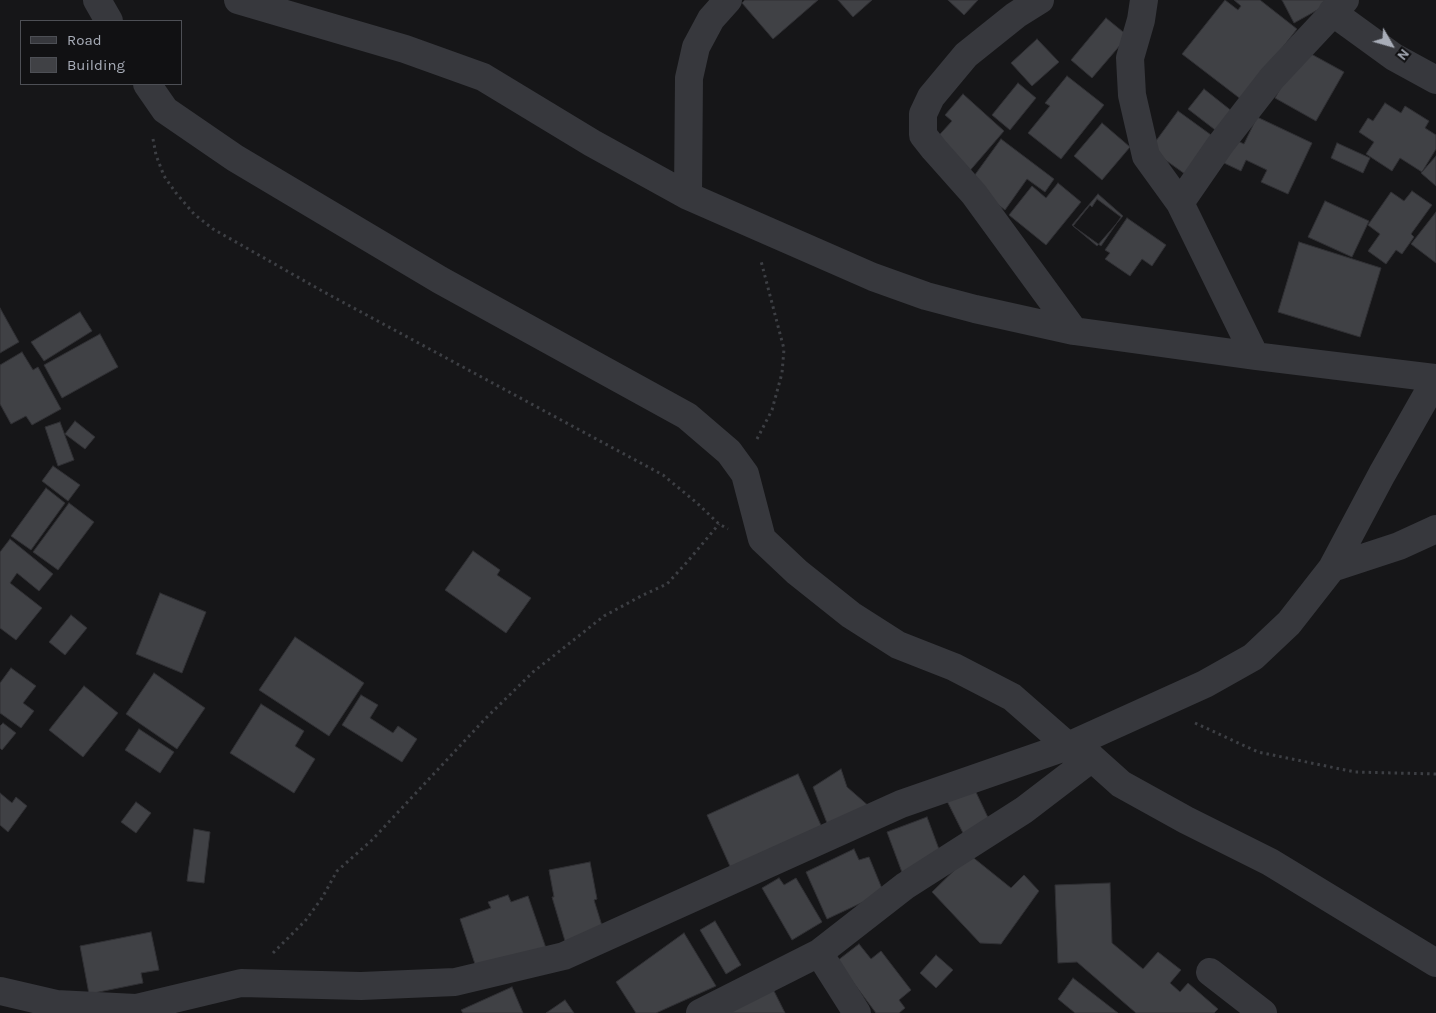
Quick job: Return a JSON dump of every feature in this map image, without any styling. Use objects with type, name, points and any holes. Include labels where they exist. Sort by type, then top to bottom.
[{"type":"street","points":[[97,0],[108,20]]},
{"type":"street","points":[[0,991],[56,1004],[134,1010],[241,983],[361,986],[455,982],[564,956],[901,804],[1068,746],[1205,684],[1252,657],[1289,623],[1332,568],[1382,474],[1436,379],[1074,331],[926,296],[873,277],[688,196],[592,143],[483,77],[290,7],[238,0]]},
{"type":"street","points":[[688,196],[689,78],[696,47],[711,19],[728,0]]},
{"type":"street","points":[[1040,0],[1016,15],[966,55],[931,97],[923,114],[923,135],[974,194],[1074,331]]},
{"type":"street","points":[[1144,0],[1141,20],[1130,58],[1132,95],[1146,156],[1180,203],[1255,356]]},
{"type":"street","points":[[1180,203],[1220,145],[1272,78],[1338,6],[1394,57],[1436,80]]},
{"type":"street","points":[[149,87],[165,110],[235,158],[440,280],[687,416],[729,452],[745,474],[762,539],[797,572],[851,615],[898,645],[954,667],[1012,697],[1068,746],[1092,758],[1121,784],[1186,820],[1270,862],[1436,963]]},
{"type":"street","points":[[1332,568],[1399,546],[1436,529]]},
{"type":"street","points":[[700,1013],[819,953],[905,886],[1024,810],[1092,758]]},
{"type":"street","points":[[819,953],[857,1013]]},
{"type":"street","points":[[1210,972],[1263,1013]]},
{"type":"path","points":[[149,87],[151,134],[164,176],[194,214],[213,229],[664,475],[719,524],[737,534],[762,539]]},
{"type":"path","points":[[745,474],[756,440],[772,410],[782,372],[784,349],[752,224]]},
{"type":"path","points":[[241,983],[305,921],[322,898],[337,871],[372,840],[485,719],[533,672],[604,616],[667,584],[719,524]]},
{"type":"path","points":[[1161,704],[1204,727],[1258,752],[1354,772],[1436,774]]},
{"type":"building","points":[[745,0],[818,0],[773,39],[742,3]]},
{"type":"building","points":[[838,0],[872,0],[853,17]]},
{"type":"building","points":[[948,0],[978,0],[964,15]]},
{"type":"building","points":[[1225,0],[1238,10],[1241,6],[1234,0],[1260,0],[1297,29],[1242,100],[1182,54]]},
{"type":"building","points":[[1282,0],[1329,0],[1330,3],[1294,23]]},
{"type":"building","points":[[1106,18],[1128,36],[1092,78],[1071,60]]},
{"type":"building","points":[[1037,39],[1059,62],[1032,86],[1011,63]]},
{"type":"building","points":[[1302,49],[1344,72],[1316,121],[1275,98]]},
{"type":"building","points":[[1067,76],[1104,105],[1061,159],[1028,133],[1050,106],[1045,103]]},
{"type":"building","points":[[1018,83],[1036,98],[1010,130],[992,115]]},
{"type":"building","points":[[1204,89],[1238,116],[1223,136],[1188,109]]},
{"type":"building","points":[[963,94],[1004,131],[967,174],[932,143],[952,121],[945,115]]},
{"type":"building","points":[[1385,103],[1401,113],[1405,106],[1429,121],[1425,128],[1436,135],[1436,149],[1422,172],[1400,158],[1392,171],[1366,154],[1374,142],[1359,132],[1368,118],[1373,121]]},
{"type":"building","points":[[1178,111],[1218,140],[1185,174],[1150,149]]},
{"type":"building","points":[[1257,117],[1312,143],[1288,194],[1261,182],[1267,170],[1246,160],[1241,171],[1222,162],[1233,139],[1244,144]]},
{"type":"building","points":[[1102,123],[1130,147],[1102,180],[1074,156]]},
{"type":"building","points":[[1001,139],[1054,179],[1045,192],[1027,179],[1005,210],[969,183]]},
{"type":"building","points":[[1337,143],[1370,158],[1363,173],[1331,158]]},
{"type":"building","points":[[1436,156],[1436,186],[1421,173]]},
{"type":"building","points":[[1058,183],[1081,202],[1046,245],[1009,215],[1032,186],[1046,198]]},
{"type":"building","points":[[1412,191],[1432,205],[1411,234],[1414,237],[1402,254],[1396,250],[1386,264],[1368,251],[1380,234],[1368,225],[1391,192],[1404,201]]},
{"type":"building","points":[[1098,194],[1123,216],[1097,246],[1072,225]]},
{"type":"building","points":[[1097,199],[1121,217],[1101,246],[1073,226],[1090,205],[1092,207]]},
{"type":"building","points":[[1325,201],[1369,221],[1352,257],[1308,237]]},
{"type":"building","points":[[1436,212],[1436,263],[1411,244]]},
{"type":"building","points":[[1127,218],[1166,245],[1152,266],[1142,259],[1130,276],[1105,259],[1110,253],[1105,250]]},
{"type":"building","points":[[1299,242],[1381,268],[1360,337],[1278,312]]},
{"type":"building","points":[[0,308],[19,342],[0,353]]},
{"type":"building","points":[[80,312],[92,331],[44,361],[31,342]]},
{"type":"building","points":[[100,334],[118,367],[62,398],[44,365]]},
{"type":"building","points":[[22,352],[33,370],[38,367],[61,409],[32,425],[26,416],[11,424],[0,404],[0,365]]},
{"type":"building","points":[[75,421],[95,437],[85,449],[65,434]]},
{"type":"building","points":[[60,422],[74,460],[58,466],[45,427]]},
{"type":"building","points":[[53,466],[80,485],[68,501],[42,481]]},
{"type":"building","points":[[46,488],[65,503],[31,550],[11,536]]},
{"type":"building","points":[[69,503],[94,522],[58,570],[33,552]]},
{"type":"building","points":[[10,539],[53,574],[39,591],[17,573],[10,583],[42,608],[16,640],[0,628],[0,552]]},
{"type":"building","points":[[473,551],[500,570],[497,575],[531,598],[506,633],[445,590]]},
{"type":"building","points":[[160,593],[206,612],[182,673],[136,654]]},
{"type":"building","points":[[71,615],[87,628],[65,655],[49,642]]},
{"type":"building","points":[[295,637],[364,683],[329,736],[259,690]]},
{"type":"building","points":[[11,668],[36,686],[23,703],[34,711],[21,728],[0,713],[0,683]]},
{"type":"building","points":[[154,673],[205,708],[177,749],[126,714]]},
{"type":"building","points":[[84,686],[118,713],[83,757],[49,730]]},
{"type":"building","points":[[361,695],[378,705],[370,718],[393,733],[398,726],[417,739],[402,762],[342,725]]},
{"type":"building","points":[[261,704],[304,731],[295,746],[315,759],[294,793],[230,753]]},
{"type":"building","points":[[3,723],[16,733],[2,750],[0,748],[0,726]]},
{"type":"building","points":[[139,729],[174,752],[160,773],[125,750]]},
{"type":"building","points":[[841,769],[847,787],[871,808],[827,823],[813,787]]},
{"type":"building","points":[[798,774],[824,832],[733,873],[707,815]]},
{"type":"building","points":[[974,788],[992,826],[966,839],[947,801]]},
{"type":"building","points":[[0,793],[12,803],[16,797],[27,806],[8,832],[0,825]]},
{"type":"building","points":[[136,802],[151,813],[136,833],[121,822]]},
{"type":"building","points":[[927,817],[943,860],[903,875],[887,832]]},
{"type":"building","points":[[194,829],[210,832],[204,883],[187,881]]},
{"type":"building","points":[[854,849],[859,860],[869,857],[883,891],[827,919],[806,872]]},
{"type":"building","points":[[970,855],[1011,888],[1024,875],[1039,891],[1001,944],[980,943],[932,892]]},
{"type":"building","points":[[590,862],[597,899],[594,900],[603,929],[565,941],[552,897],[554,897],[549,870]]},
{"type":"building","points":[[779,878],[784,885],[796,878],[822,922],[792,940],[762,888]]},
{"type":"building","points":[[1110,883],[1112,943],[1143,969],[1158,952],[1181,970],[1170,983],[1180,992],[1188,983],[1218,1009],[1214,1013],[1136,1013],[1077,962],[1058,963],[1055,885]]},
{"type":"building","points":[[508,895],[511,902],[528,896],[547,951],[477,970],[460,919],[491,908],[488,902]]},
{"type":"building","points":[[715,921],[741,965],[726,974],[700,930]]},
{"type":"building","points":[[151,932],[159,970],[141,973],[143,983],[89,994],[80,946]]},
{"type":"building","points":[[684,933],[716,986],[656,1013],[636,1013],[616,982]]},
{"type":"building","points":[[859,944],[871,959],[881,951],[911,990],[899,1000],[905,1008],[899,1013],[876,1013],[837,961]]},
{"type":"building","points":[[936,955],[953,970],[936,988],[920,973]]},
{"type":"building","points":[[1073,978],[1118,1013],[1075,1013],[1058,999]]},
{"type":"building","points":[[512,987],[523,1013],[463,1013],[461,1010]]},
{"type":"building","points":[[773,989],[785,1013],[723,1013]]},
{"type":"building","points":[[565,1000],[574,1013],[546,1013]]}]
